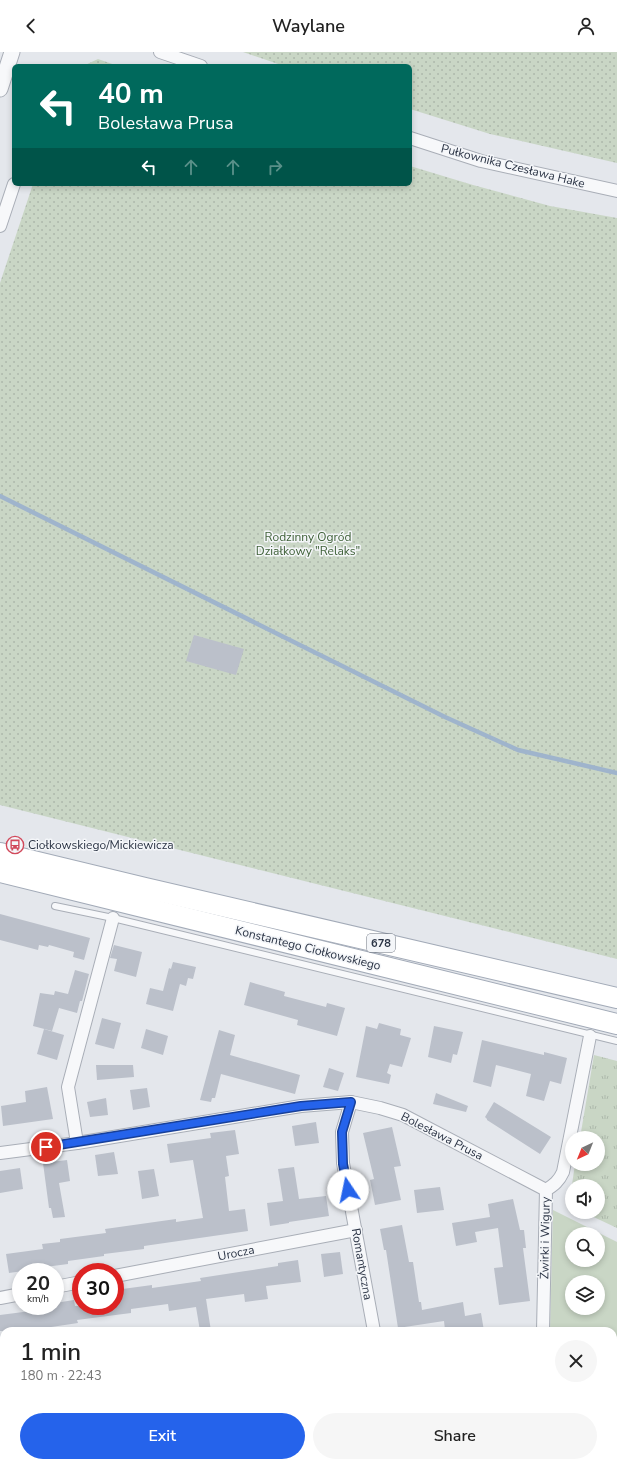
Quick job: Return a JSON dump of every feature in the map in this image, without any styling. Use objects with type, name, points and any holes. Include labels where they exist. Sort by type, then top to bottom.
[{"type":"main road","name":"Konstantego Ciołkowskiego","points":[[0,853],[617,998]]},
{"type":"main road","name":"Konstantego Ciołkowskiego","points":[[0,872],[617,1024]]},
{"type":"street","points":[[160,52],[195,64]]},
{"type":"street","points":[[0,89],[7,58]]},
{"type":"street","name":"Pułkownika Czesława Hake","points":[[412,139],[481,160],[617,191]]},
{"type":"street","points":[[0,226],[13,186]]},
{"type":"street","points":[[77,1143],[68,1087],[113,918]]},
{"type":"street","name":"Żwirki i Wigury","points":[[543,1327],[546,1190],[560,1180],[563,1172],[590,1036]]},
{"type":"street","name":"Bolesława Prusa","points":[[0,1153],[77,1143],[301,1106],[351,1102],[403,1114],[546,1190]]},
{"type":"street","name":"Romantyczna","points":[[351,1102],[342,1132],[343,1164],[373,1327]]},
{"type":"street","name":"Urocza","points":[[124,1274],[356,1230]]},
{"type":"street","points":[[0,1298],[12,1296]]},
{"type":"lane","points":[[55,906],[113,918],[590,1036],[617,1041]]},
{"type":"green space","points":[[243,52],[617,52],[617,163],[490,134],[412,110],[412,64],[278,64]]},
{"type":"green space","points":[[98,59],[112,64],[87,64]]},
{"type":"green space","name":"Rodzinny Ogród Działkowy \"Relaks\"","points":[[412,167],[550,206],[617,218],[617,959],[0,805],[0,283],[32,186],[412,186]]},
{"type":"green space","points":[[594,1055],[617,1061],[617,1228],[598,1219],[605,1219],[605,1179],[573,1179],[574,1171],[605,1171],[605,1131],[581,1131]]},
{"type":"green space","points":[[553,1210],[565,1216],[565,1219],[571,1219],[587,1227],[565,1227],[565,1267],[605,1267],[605,1236],[617,1242],[617,1327],[550,1327]]},
{"type":"building","points":[[194,635],[244,649],[236,675],[186,661]]},
{"type":"building","points":[[0,914],[90,938],[84,960],[73,957],[74,952],[49,945],[48,947],[39,945],[38,950],[0,940]]},
{"type":"building","points":[[114,945],[142,952],[136,977],[114,971],[117,959],[110,958]]},
{"type":"building","points":[[173,962],[196,967],[193,979],[188,978],[186,986],[180,984],[173,1011],[146,1004],[150,988],[163,991],[169,968],[171,969]]},
{"type":"building","points":[[75,970],[89,974],[82,1001],[80,1001],[77,1013],[59,1008],[52,1031],[33,1026],[40,993],[54,995],[55,991],[68,994]]},
{"type":"building","points":[[250,982],[285,992],[284,996],[326,1007],[327,1003],[345,1008],[337,1036],[297,1025],[298,1020],[244,1005]]},
{"type":"building","points":[[102,1018],[121,1023],[114,1049],[95,1044]]},
{"type":"building","points":[[379,1023],[401,1029],[400,1035],[411,1038],[402,1067],[390,1064],[387,1073],[391,1075],[389,1084],[356,1077],[366,1026],[377,1029]]},
{"type":"building","points":[[434,1026],[463,1032],[457,1055],[453,1054],[451,1063],[428,1057]]},
{"type":"building","points":[[44,1029],[64,1035],[57,1060],[37,1054]]},
{"type":"building","points":[[146,1029],[168,1036],[163,1055],[141,1048]]},
{"type":"building","points":[[219,1030],[235,1035],[230,1055],[300,1075],[295,1094],[221,1074],[215,1098],[212,1098],[211,1102],[200,1100]]},
{"type":"building","points":[[482,1040],[544,1055],[544,1052],[567,1058],[561,1084],[550,1081],[544,1101],[526,1096],[531,1074],[496,1065],[491,1087],[473,1082]]},
{"type":"building","points":[[96,1065],[133,1065],[134,1077],[97,1080]]},
{"type":"building","points":[[329,1068],[344,1073],[338,1091],[323,1087]]},
{"type":"building","points":[[47,1087],[53,1119],[3,1126],[1,1106],[26,1102],[25,1091]]},
{"type":"building","points":[[147,1088],[150,1107],[133,1110],[130,1090]]},
{"type":"building","points":[[436,1093],[468,1106],[466,1112],[433,1104]]},
{"type":"building","points":[[106,1098],[108,1115],[90,1117],[87,1102]]},
{"type":"building","points":[[494,1102],[551,1137],[540,1154],[487,1120],[485,1117]]},
{"type":"building","points":[[316,1122],[319,1143],[295,1146],[292,1126]]},
{"type":"building","points":[[392,1127],[401,1166],[394,1167],[401,1200],[375,1205],[370,1180],[374,1179],[363,1133]]},
{"type":"building","points":[[235,1130],[239,1154],[226,1156],[229,1176],[225,1177],[229,1211],[245,1209],[248,1231],[144,1246],[144,1249],[104,1254],[104,1256],[68,1261],[68,1264],[12,1263],[12,1273],[9,1273],[6,1254],[43,1249],[42,1244],[60,1242],[60,1239],[106,1233],[105,1229],[176,1219],[176,1222],[203,1218],[193,1160],[170,1163],[167,1144],[211,1138],[210,1133]]},
{"type":"building","points":[[114,1152],[118,1174],[98,1176],[95,1155]]},
{"type":"building","points":[[67,1160],[70,1181],[59,1183],[65,1217],[53,1218],[51,1208],[49,1208],[43,1163]]},
{"type":"building","points":[[294,1167],[299,1199],[326,1196],[329,1216],[270,1226],[267,1203],[283,1201],[278,1169]]},
{"type":"building","points":[[20,1168],[23,1189],[0,1193],[0,1171]]},
{"type":"building","points":[[154,1169],[159,1196],[142,1199],[138,1171]]},
{"type":"building","points":[[440,1187],[444,1210],[417,1213],[414,1190]]},
{"type":"building","points":[[513,1199],[520,1230],[524,1230],[526,1248],[523,1248],[530,1301],[499,1305],[494,1268],[503,1267],[498,1228],[475,1232],[477,1242],[456,1246],[452,1223],[490,1217],[488,1204]]},
{"type":"building","points":[[402,1225],[409,1262],[413,1262],[419,1302],[421,1302],[422,1310],[463,1302],[465,1316],[481,1313],[483,1327],[445,1327],[444,1321],[398,1327],[386,1250],[384,1250],[380,1229]]},
{"type":"building","points":[[340,1252],[343,1274],[324,1277],[321,1254]]},
{"type":"building","points":[[298,1260],[301,1282],[266,1286],[268,1299],[245,1302],[244,1294],[206,1299],[210,1327],[199,1327],[196,1307],[169,1311],[168,1304],[131,1309],[131,1313],[124,1314],[124,1289],[152,1285],[152,1288],[201,1281],[200,1278],[278,1266],[278,1263]]},
{"type":"building","points":[[72,1300],[72,1315],[116,1315],[77,1320],[78,1323],[51,1327],[0,1327],[0,1315],[12,1313],[12,1315],[64,1315],[64,1302]]},
{"type":"waterway","points":[[0,496],[445,717],[518,750],[617,773]]},
{"type":"place","name":"Ciołkowskiego/Mickiewicza","points":[[15,845]]},
{"type":"route","points":[[46,1147],[301,1106],[351,1102],[342,1132],[343,1164],[348,1190]]}]
